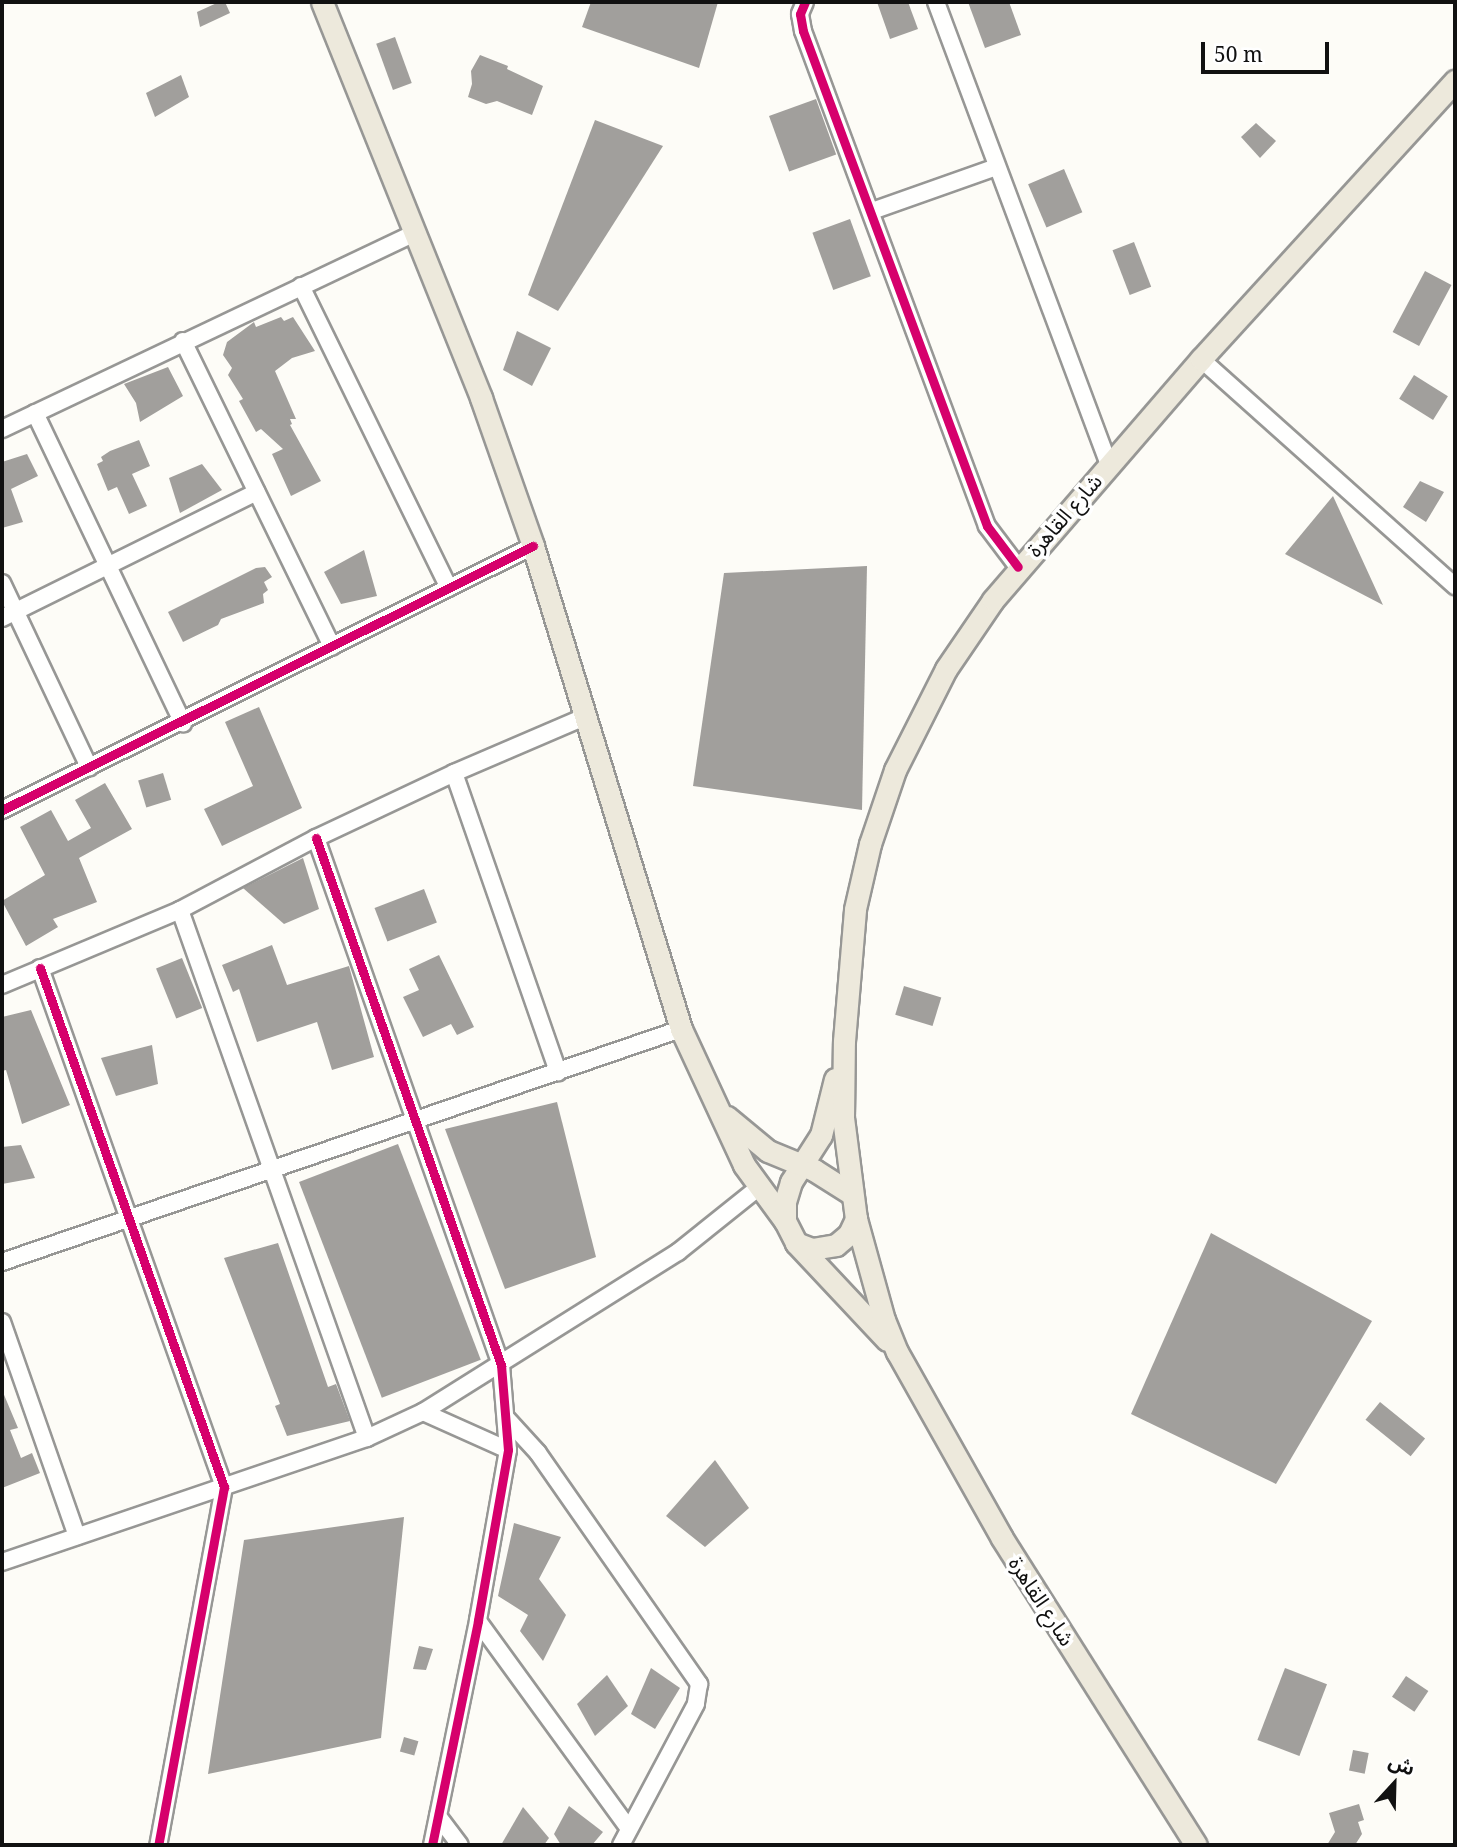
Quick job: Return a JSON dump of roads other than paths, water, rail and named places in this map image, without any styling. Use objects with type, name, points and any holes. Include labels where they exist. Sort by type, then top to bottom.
[{"type":"main road","points":[[322,2],[481,398],[533,546],[681,1029],[744,1165],[758,1188],[785,1221]]},
{"type":"main road","name":"شارع القاهرة","points":[[1196,1845],[1002,1538],[897,1352],[873,1286],[856,1219],[843,1118],[844,1041],[860,886],[895,770],[946,669],[1018,567],[1201,359],[1455,81]]},
{"type":"main road","name":"شارع القاهرة","points":[[844,1041],[824,1125],[788,1192],[785,1221],[796,1243],[897,1352]]},
{"type":"main road","points":[[717,1104],[753,1141],[823,1175],[852,1194]]},
{"type":"main road","points":[[796,1243],[811,1249],[836,1245],[849,1234],[856,1219]]},
{"type":"street","points":[[805,2],[800,14],[803,31],[988,526],[1018,567]]},
{"type":"street","points":[[936,2],[1108,464]]},
{"type":"street","points":[[872,211],[996,167]]},
{"type":"street","points":[[2,429],[414,233]]},
{"type":"street","points":[[301,286],[449,588]]},
{"type":"street","points":[[183,341],[332,647]]},
{"type":"street","points":[[1201,359],[1455,586]]},
{"type":"street","points":[[34,412],[183,723]]},
{"type":"street","points":[[8,615],[257,492]]},
{"type":"street","points":[[2,810],[183,723],[533,546]]},
{"type":"street","points":[[2,583],[8,615],[89,767]]},
{"type":"street","points":[[2,985],[180,910],[316,838],[454,773],[587,716]]},
{"type":"street","points":[[454,773],[558,1072]]},
{"type":"street","points":[[316,838],[501,1365],[508,1450],[478,1621],[432,1845]]},
{"type":"street","points":[[180,910],[367,1438]]},
{"type":"street","points":[[40,968],[224,1487],[158,1845]]},
{"type":"street","points":[[2,1262],[681,1029]]},
{"type":"street","points":[[2,1562],[367,1438],[423,1412],[678,1252],[758,1188]]},
{"type":"street","points":[[2,1321],[77,1536]]},
{"type":"street","points":[[423,1412],[508,1450]]},
{"type":"street","points":[[507,1419],[538,1453],[699,1684],[696,1704],[621,1845]]},
{"type":"street","points":[[478,1621],[629,1829]]},
{"type":"street","points":[[438,1816],[460,1845]]}]
